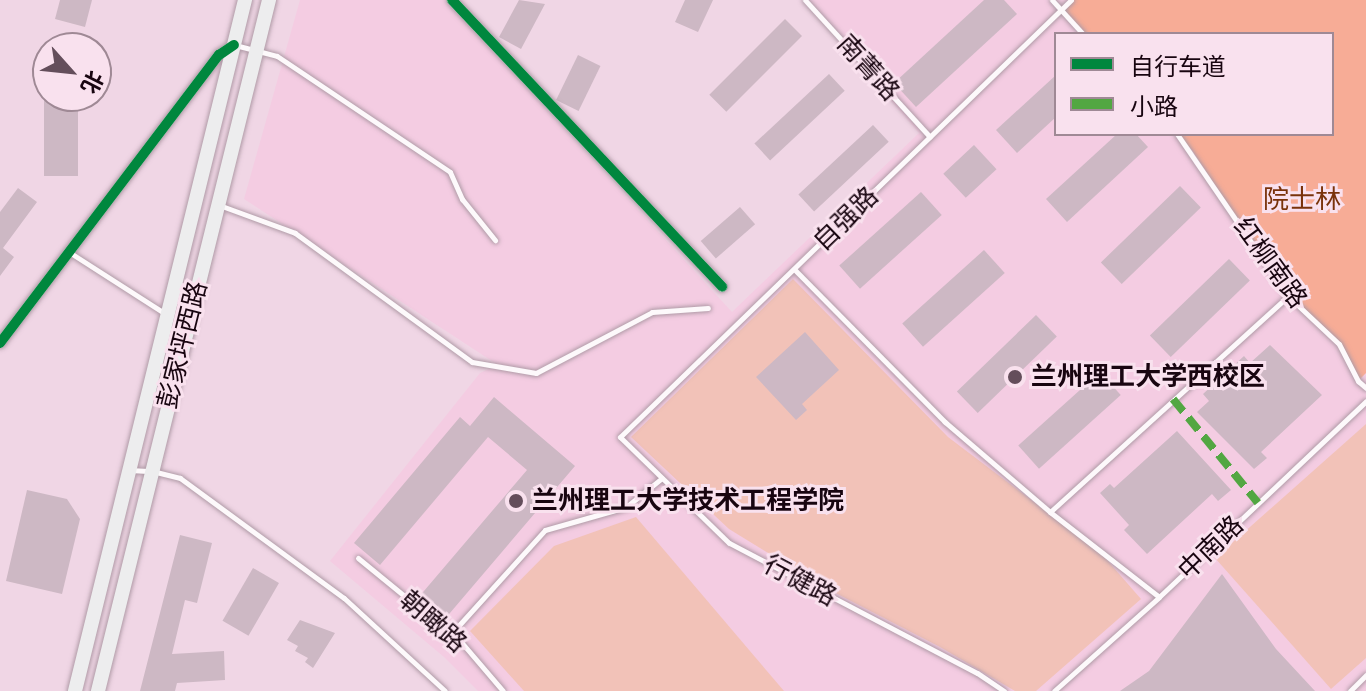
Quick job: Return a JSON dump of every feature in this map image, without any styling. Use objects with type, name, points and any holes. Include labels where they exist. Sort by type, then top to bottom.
[{"type":"main road","name":"彭家坪西路","points":[[75,691],[245,0]]},
{"type":"main road","name":"彭家坪西路","points":[[98,691],[269,0]]},
{"type":"street","points":[[452,0],[722,287]]},
{"type":"street","points":[[0,343],[219,55],[234,45]]},
{"type":"lane","name":"南菁路","points":[[805,0],[930,137]]},
{"type":"lane","points":[[1052,0],[1081,32]]},
{"type":"lane","name":"自强路","points":[[620,437],[1071,0]]},
{"type":"lane","points":[[234,45],[277,56],[450,172],[462,199],[495,240]]},
{"type":"lane","name":"红柳南路","points":[[1178,136],[1288,296],[1339,344],[1358,381],[1366,388]]},
{"type":"lane","points":[[218,205],[295,233],[472,362],[536,373],[652,312],[708,308]]},
{"type":"lane","points":[[69,252],[168,315]]},
{"type":"lane","points":[[794,269],[945,422],[1050,512],[1159,597]]},
{"type":"lane","points":[[1050,512],[1288,296]]},
{"type":"lane","name":"中南路","points":[[1054,691],[1159,597],[1366,401]]},
{"type":"lane","name":"行健路","points":[[620,437],[729,543],[967,667],[1004,691]]},
{"type":"lane","points":[[130,470],[152,471],[180,478],[344,598],[445,691]]},
{"type":"lane","points":[[451,634],[545,530],[626,507],[662,478]]},
{"type":"lane","name":"朝瞰路","points":[[358,558],[451,634],[503,691]]},
{"type":"lane","points":[[1350,691],[1366,675]]},
{"type":"shaded area","name":"兰州理工大学西校区","points":[[300,0],[445,0],[732,312],[919,133],[804,0],[1366,0],[1366,691],[478,691],[444,657],[330,561],[480,373],[498,365],[244,199]]},
{"type":"shaded area","points":[[793,279],[948,437],[1100,552],[1141,599],[1036,691],[1015,691],[940,647],[820,585],[729,529],[631,437]]},
{"type":"shaded area","points":[[1366,424],[1366,658],[1331,689],[1215,558]]},
{"type":"shaded area","points":[[636,517],[784,691],[524,691],[470,631],[554,546]]},
{"type":"green space","name":"院士林","points":[[1072,0],[1366,0],[1366,373],[1358,381],[1339,344],[1288,296],[1192,150],[1179,136],[1334,136],[1334,32],[1081,32],[1061,10]]},
{"type":"building","points":[[60,0],[92,0],[85,27],[55,19]]},
{"type":"building","points":[[519,0],[545,4],[521,49],[499,37]]},
{"type":"building","points":[[685,0],[713,0],[698,32],[675,22]]},
{"type":"building","points":[[984,0],[1004,0],[1017,14],[916,107],[894,83]]},
{"type":"building","points":[[785,19],[802,36],[726,112],[709,95]]},
{"type":"building","points":[[578,55],[600,66],[579,111],[556,100]]},
{"type":"building","points":[[829,74],[845,91],[770,160],[754,144]]},
{"type":"building","points":[[1054,77],[1054,119],[1017,153],[996,130]]},
{"type":"building","points":[[44,112],[78,112],[78,176],[44,176]]},
{"type":"building","points":[[873,125],[889,142],[814,211],[798,195]]},
{"type":"building","points":[[1115,136],[1138,136],[1148,147],[1067,222],[1046,199]]},
{"type":"building","points":[[974,145],[997,169],[966,198],[943,174]]},
{"type":"building","points":[[1180,186],[1201,208],[1122,284],[1101,262]]},
{"type":"building","points":[[18,188],[37,202],[3,248],[14,257],[0,276],[0,212]]},
{"type":"building","points":[[921,192],[942,215],[860,289],[839,266]]},
{"type":"building","points":[[740,207],[755,224],[716,258],[701,241]]},
{"type":"building","points":[[984,250],[1005,273],[923,347],[902,324]]},
{"type":"building","points":[[1229,259],[1250,281],[1171,357],[1150,335]]},
{"type":"building","points":[[1036,315],[1057,337],[978,413],[957,391]]},
{"type":"building","points":[[805,332],[839,370],[802,404],[807,410],[796,420],[756,377]]},
{"type":"building","points":[[1270,345],[1322,395],[1261,452],[1267,458],[1254,469],[1197,412],[1209,401],[1203,394],[1244,356],[1250,363]]},
{"type":"building","points":[[1100,372],[1121,395],[1039,469],[1018,446]]},
{"type":"building","points":[[494,397],[575,466],[444,620],[418,598],[527,470],[488,437],[380,565],[354,543],[460,417],[470,426]]},
{"type":"building","points":[[1177,431],[1231,490],[1218,501],[1212,494],[1147,554],[1124,530],[1129,525],[1100,493],[1110,484],[1114,488]]},
{"type":"building","points":[[27,490],[67,499],[80,519],[62,594],[6,581]]},
{"type":"building","points":[[180,535],[212,543],[197,603],[185,600],[172,654],[224,651],[225,680],[177,683],[175,691],[140,691]]},
{"type":"building","points":[[253,568],[279,583],[248,636],[222,621]]},
{"type":"building","points":[[1222,574],[1276,649],[1315,691],[1120,691],[1149,671]]},
{"type":"building","points":[[300,620],[335,633],[313,668],[305,662],[308,658],[295,651],[298,646],[287,640]]},
{"type":"marked path","points":[[1173,399],[1258,503]]},
{"type":"cycle path","points":[[452,0],[722,287]]},
{"type":"cycle path","points":[[0,343],[219,55],[234,45]]},
{"type":"place","name":"兰州理工大学西校区","points":[[1015,377]]},
{"type":"place","name":"兰州理工大学技术工程学院","points":[[516,501]]}]
